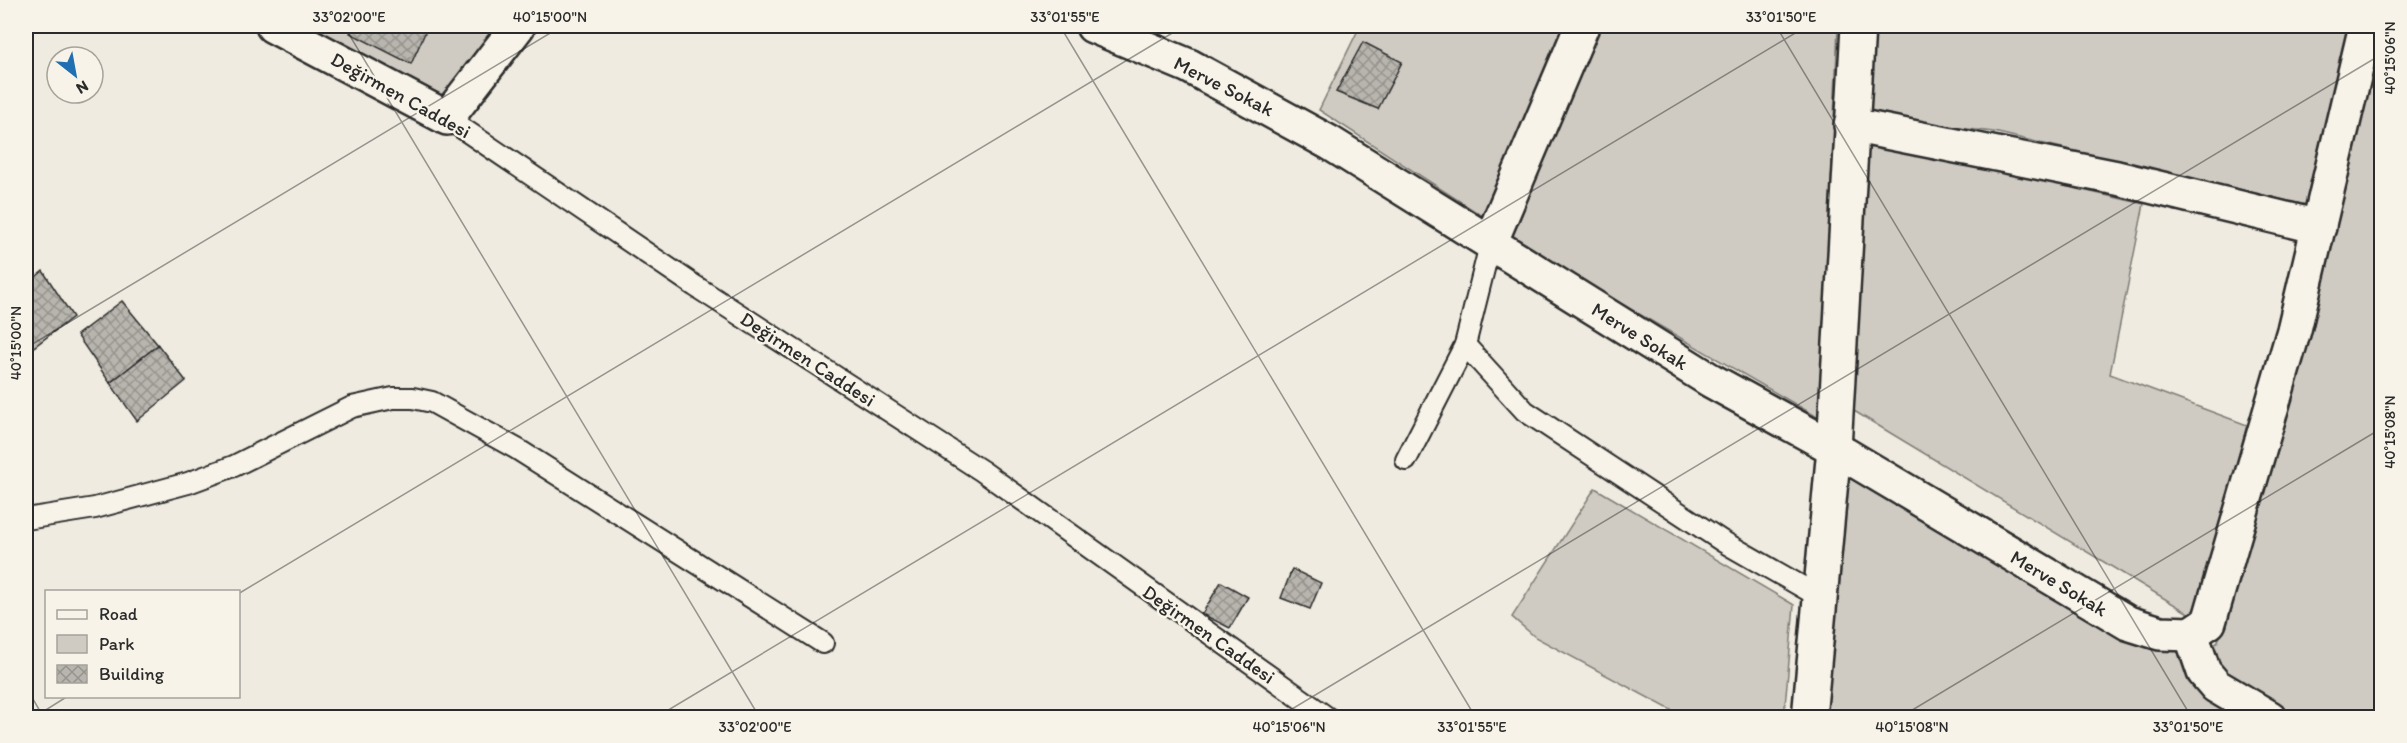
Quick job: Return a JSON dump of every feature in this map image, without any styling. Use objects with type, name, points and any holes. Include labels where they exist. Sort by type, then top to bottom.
[{"type":"street","name":"Değirmen Caddesi","points":[[273,26],[447,118]]},
{"type":"street","points":[[447,118],[518,26]]},
{"type":"street","name":"Merve Sokak","points":[[1094,26],[1189,66],[1330,143],[1491,241],[1710,380],[1834,448],[2128,623],[2160,633],[2191,634]]},
{"type":"street","points":[[1491,241],[1582,26]]},
{"type":"street","points":[[1809,717],[1834,448],[1858,26]]},
{"type":"street","points":[[2271,717],[2216,686],[2204,672],[2191,634],[2209,622],[2294,330],[2366,26]]},
{"type":"street","points":[[1851,125],[2116,178],[2319,227]]},
{"type":"lane","name":"Değirmen Caddesi","points":[[447,118],[695,286],[982,471],[1328,717]]},
{"type":"lane","points":[[1406,460],[1465,345],[1491,241]]},
{"type":"lane","points":[[1465,345],[1525,411],[1722,541],[1820,597]]},
{"type":"lane","points":[[26,519],[95,508],[188,483],[234,466],[352,407],[393,398],[413,398],[432,402],[516,449],[823,643]]},
{"type":"green space","points":[[307,26],[500,26],[445,97]]},
{"type":"green space","points":[[1360,26],[1568,26],[1487,219],[1319,110]]},
{"type":"green space","points":[[1597,26],[1838,26],[1821,419],[1506,237]]},
{"type":"green space","points":[[1872,26],[2355,26],[2306,205],[1994,132],[1871,118]]},
{"type":"green space","points":[[2381,44],[2381,717],[1821,718],[1846,467],[2203,650],[2217,643],[2228,618]]},
{"type":"green space","points":[[1861,140],[2144,204],[2110,374],[2247,425],[2195,617],[1854,411]]},
{"type":"green space","points":[[1595,488],[1794,605],[1784,717],[1684,717],[1535,637],[1512,617]]},
{"type":"building","points":[[353,26],[428,26],[411,64],[350,33]]},
{"type":"building","points":[[1363,42],[1402,62],[1378,109],[1336,92]]},
{"type":"building","points":[[43,271],[73,317],[26,353],[26,285]]},
{"type":"building","points":[[122,301],[158,345],[110,383],[77,335]]},
{"type":"building","points":[[158,345],[186,381],[137,421],[110,383]]},
{"type":"building","points":[[1292,569],[1321,583],[1310,609],[1281,598]]},
{"type":"building","points":[[1221,582],[1248,597],[1230,628],[1202,614]]}]
